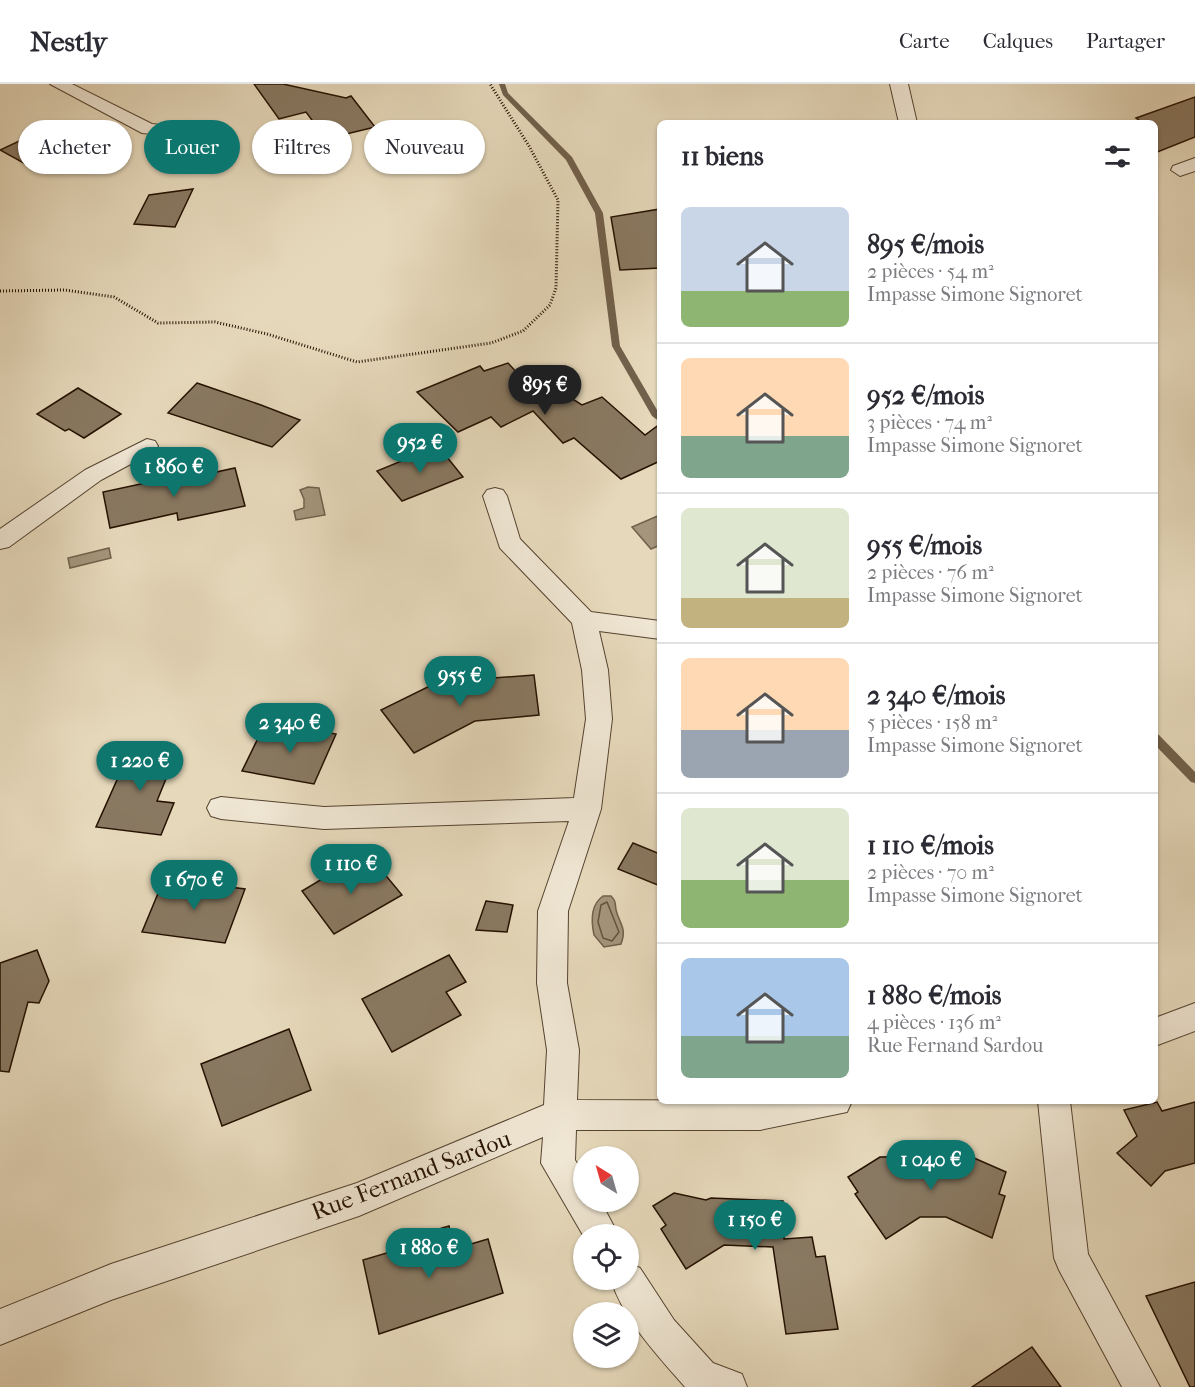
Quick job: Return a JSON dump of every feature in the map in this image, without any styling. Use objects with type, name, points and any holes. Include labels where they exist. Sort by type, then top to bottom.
[{"type":"street","points":[[59,84],[144,127]]},
{"type":"street","points":[[899,84],[907,120]]},
{"type":"street","points":[[0,541],[93,475],[147,446]]},
{"type":"street","points":[[495,496],[509,542],[584,620],[595,670],[599,719],[587,809],[553,911],[552,983],[563,1050],[558,1115],[558,1163],[595,1224]]},
{"type":"street","points":[[584,620],[657,630]]},
{"type":"street","points":[[221,808],[324,818],[587,809]]},
{"type":"street","points":[[1158,1031],[1195,1017]]},
{"type":"street","name":"Rue Fernand Sardou","points":[[0,1327],[111,1282],[359,1198],[558,1115],[760,1115],[820,1104]]},
{"type":"street","points":[[1054,1104],[1071,1258],[1142,1387]]},
{"type":"street","points":[[634,1290],[661,1333],[701,1377],[729,1387]]},
{"type":"path","points":[[0,291],[65,290],[114,297],[158,323],[215,322],[267,334],[357,362],[491,344],[523,331],[550,305],[556,288],[558,200],[529,146],[490,84]]},
{"type":"water","points":[[308,487],[319,488],[325,515],[296,520],[294,511],[304,508],[304,499],[300,490]]},
{"type":"water","points":[[657,516],[657,546],[651,549],[632,527]]},
{"type":"water","points":[[109,548],[111,558],[70,568],[68,558]]},
{"type":"water","points":[[603,896],[611,896],[615,901],[623,930],[621,944],[604,947],[594,935],[592,919],[594,909]]},
{"type":"building","points":[[254,84],[283,84],[346,98],[351,96],[370,120],[364,120],[364,130],[352,133],[352,120],[312,120],[306,112],[279,119]]},
{"type":"building","points":[[1195,97],[1195,137],[1158,152],[1158,120],[1136,118]]},
{"type":"building","points":[[18,142],[18,160],[0,150]]},
{"type":"building","points":[[193,189],[175,227],[134,224],[149,195]]},
{"type":"building","points":[[657,209],[657,268],[620,270],[611,217]]},
{"type":"building","points":[[508,363],[546,404],[568,396],[582,405],[602,397],[645,435],[657,426],[657,462],[621,479],[574,438],[563,443],[533,411],[501,427],[491,417],[458,432],[417,392],[480,366],[484,371]]},
{"type":"building","points":[[197,383],[300,420],[272,447],[168,413]]},
{"type":"building","points":[[78,388],[121,414],[84,438],[69,429],[65,431],[37,414]]},
{"type":"building","points":[[438,446],[463,477],[402,501],[377,471]]},
{"type":"building","points":[[235,468],[245,506],[178,520],[177,513],[110,528],[103,492],[169,478],[170,482]]},
{"type":"building","points":[[534,675],[539,715],[475,721],[414,753],[381,710],[450,676],[453,681]]},
{"type":"building","points":[[285,725],[336,734],[314,784],[242,771],[263,728],[282,732]]},
{"type":"building","points":[[133,744],[178,749],[157,801],[174,803],[161,835],[96,827]]},
{"type":"building","points":[[633,843],[657,853],[657,885],[618,869]]},
{"type":"building","points":[[373,860],[402,895],[334,934],[302,891],[347,864],[354,872]]},
{"type":"building","points":[[164,879],[245,889],[225,943],[142,932]]},
{"type":"building","points":[[486,901],[513,905],[507,932],[476,930]]},
{"type":"building","points":[[37,950],[49,981],[39,1003],[28,1002],[9,1072],[0,1071],[0,963]]},
{"type":"building","points":[[449,955],[466,982],[446,992],[461,1015],[392,1052],[362,999]]},
{"type":"building","points":[[289,1029],[311,1090],[222,1126],[201,1064]]},
{"type":"building","points":[[1195,1102],[1195,1163],[1165,1171],[1151,1186],[1117,1153],[1137,1136],[1124,1110],[1158,1104],[1162,1111]]},
{"type":"building","points":[[935,1141],[1006,1172],[999,1194],[1005,1196],[992,1238],[946,1217],[920,1217],[886,1239],[855,1194],[858,1192],[848,1177],[880,1157],[939,1156]]},
{"type":"building","points":[[674,1193],[706,1200],[711,1198],[783,1201],[784,1239],[812,1237],[816,1257],[825,1256],[838,1329],[786,1334],[773,1247],[724,1245],[686,1269],[661,1229],[666,1225],[653,1206]]},
{"type":"building","points":[[449,1226],[454,1249],[488,1239],[503,1293],[379,1334],[363,1260],[407,1247],[405,1239]]},
{"type":"building","points":[[1195,1282],[1195,1387],[1190,1387],[1146,1296]]},
{"type":"building","points":[[1032,1347],[1061,1387],[972,1387]]},
{"type":"waterway","points":[[502,84],[505,94],[569,159],[599,213],[616,346],[657,417]]},
{"type":"waterway","points":[[1158,741],[1195,779]]}]
